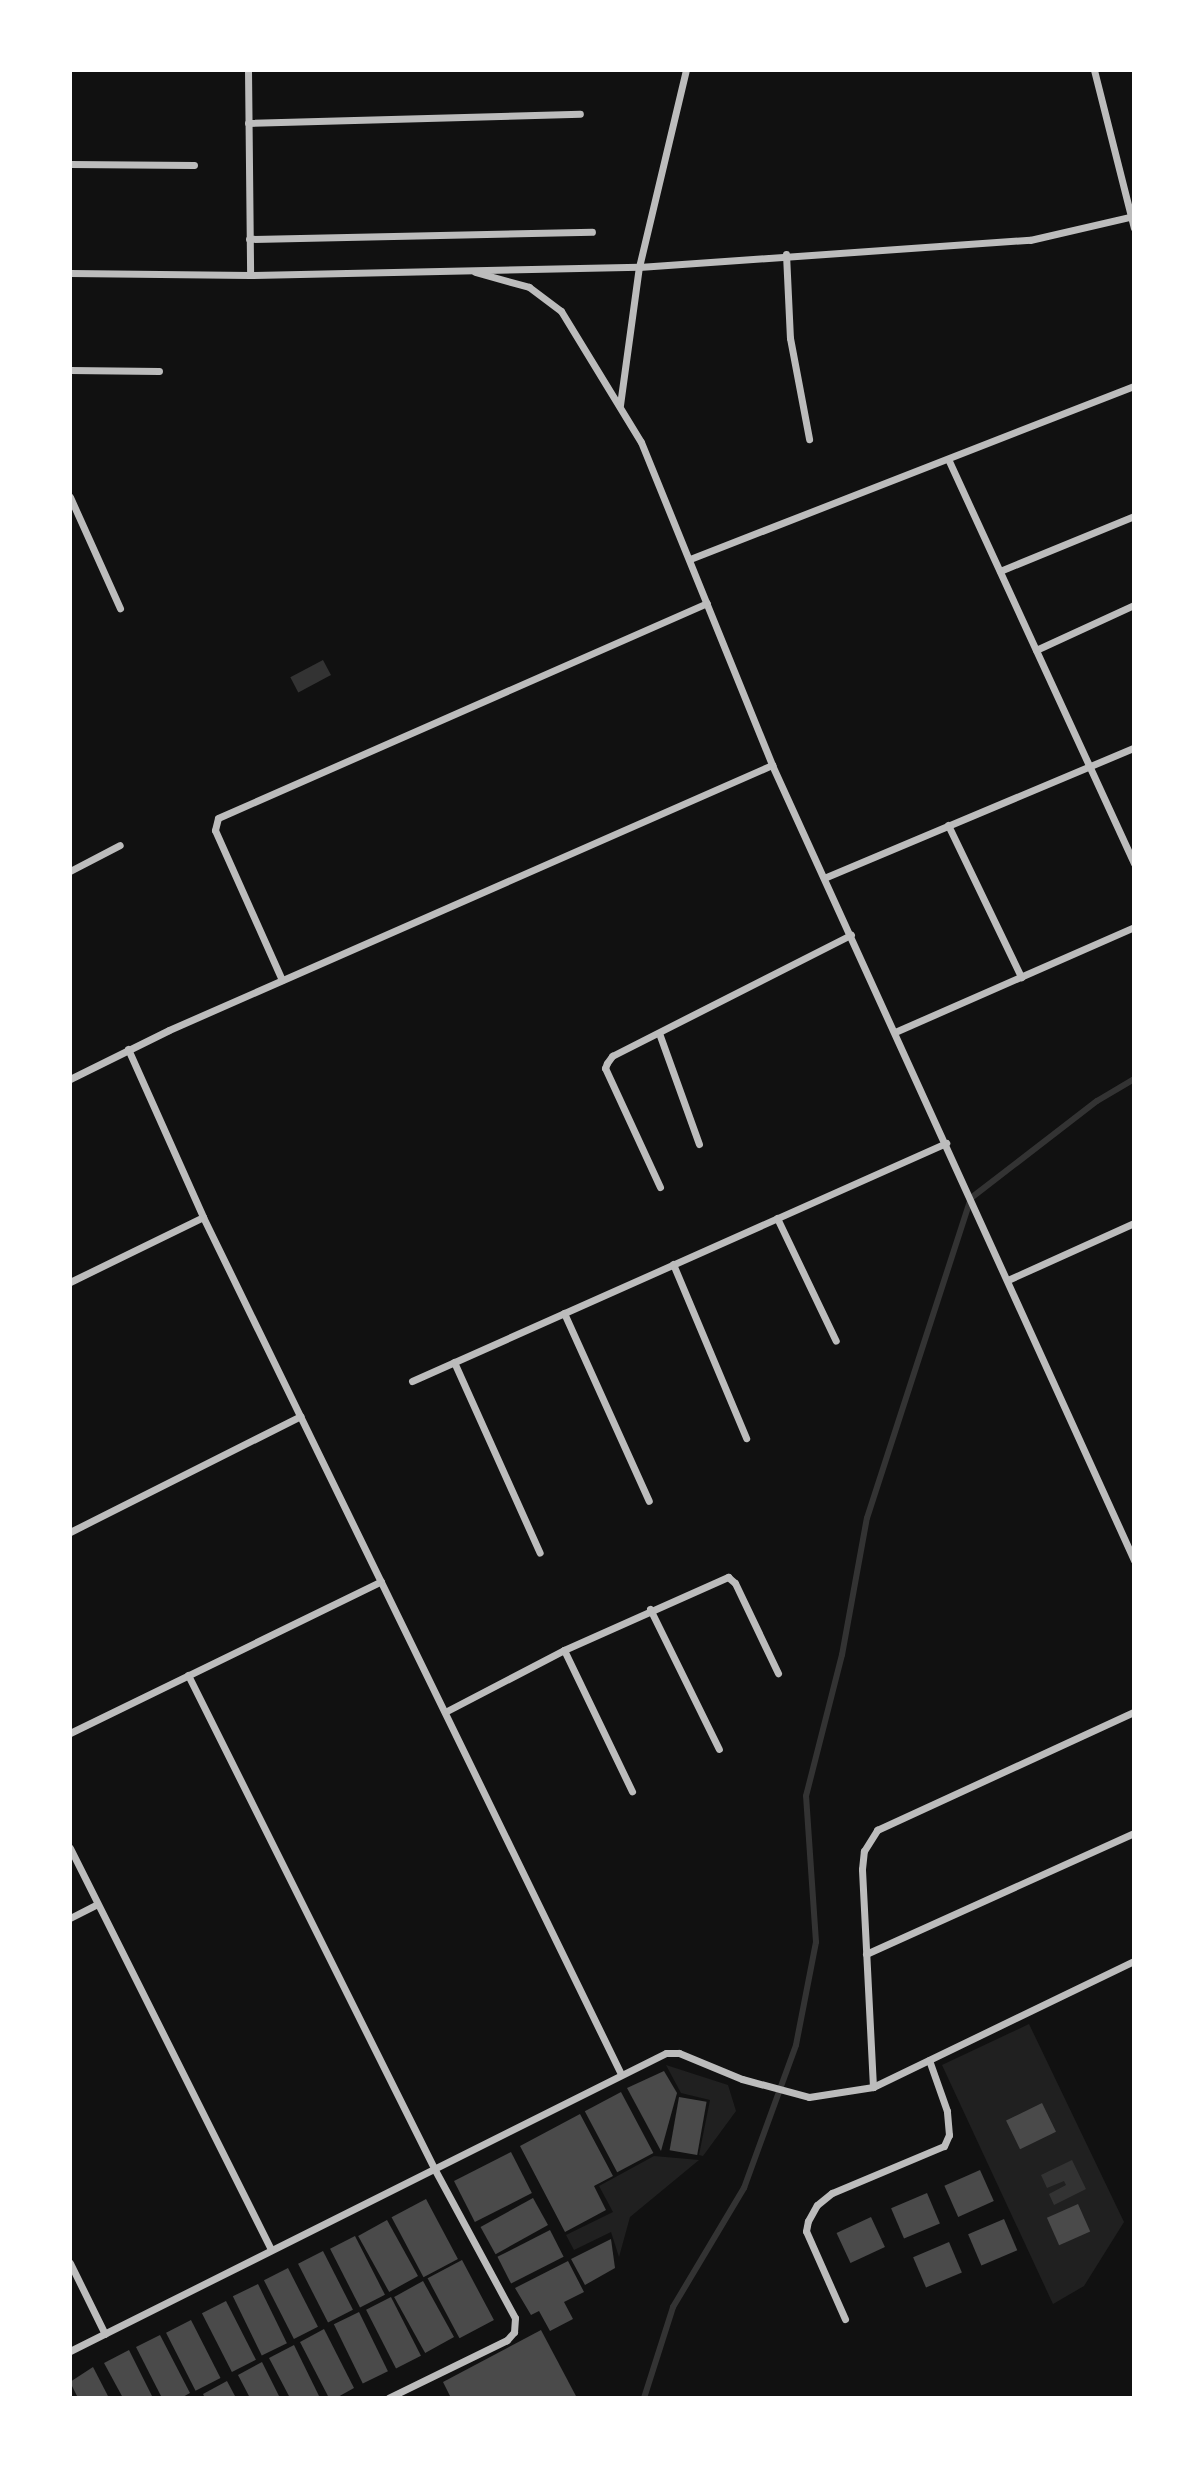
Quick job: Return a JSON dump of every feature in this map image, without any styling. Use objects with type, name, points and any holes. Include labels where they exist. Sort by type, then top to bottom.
[{"type":"street","points":[[248,70],[250,275]]},
{"type":"street","points":[[620,405],[639,267],[686,70]]},
{"type":"street","points":[[1094,70],[1134,228]]},
{"type":"street","points":[[248,123],[580,114]]},
{"type":"street","points":[[70,164],[194,165]]},
{"type":"street","points":[[70,273],[250,275],[639,267],[786,254],[1030,240],[1131,217]]},
{"type":"street","points":[[249,239],[592,232]]},
{"type":"street","points":[[786,254],[790,338],[808,439]]},
{"type":"street","points":[[475,272],[529,287],[561,311],[641,442],[772,765],[1010,1279],[1134,1560]]},
{"type":"street","points":[[70,370],[159,371]]},
{"type":"street","points":[[690,559],[949,461],[1134,386]]},
{"type":"street","points":[[949,461],[1134,863]]},
{"type":"street","points":[[70,497],[120,608]]},
{"type":"street","points":[[1000,571],[1134,516]]},
{"type":"street","points":[[282,980],[215,830],[218,818],[707,603]]},
{"type":"street","points":[[1036,650],[1134,605]]},
{"type":"street","points":[[824,878],[1134,748]]},
{"type":"street","points":[[70,1079],[128,1049],[282,980],[772,765]]},
{"type":"street","points":[[948,825],[1021,977]]},
{"type":"street","points":[[70,871],[120,845]]},
{"type":"street","points":[[895,1032],[1134,927]]},
{"type":"street","points":[[660,1187],[605,1068],[612,1056],[851,935]]},
{"type":"street","points":[[659,1033],[699,1144]]},
{"type":"street","points":[[128,1049],[203,1217],[620,2073]]},
{"type":"street","points":[[412,1381],[946,1143]]},
{"type":"street","points":[[70,1282],[203,1217]]},
{"type":"street","points":[[776,1218],[836,1341]]},
{"type":"street","points":[[1010,1279],[1134,1223]]},
{"type":"street","points":[[673,1264],[746,1438]]},
{"type":"street","points":[[564,1313],[649,1501]]},
{"type":"street","points":[[454,1362],[540,1553]]},
{"type":"street","points":[[70,1532],[301,1416]]},
{"type":"street","points":[[445,1712],[564,1650],[650,1609],[727,1577],[735,1583],[778,1673]]},
{"type":"street","points":[[70,1733],[381,1581]]},
{"type":"street","points":[[650,1609],[719,1749]]},
{"type":"street","points":[[564,1650],[632,1791]]},
{"type":"street","points":[[188,1675],[435,2170],[515,2318],[514,2332],[507,2340],[388,2398]]},
{"type":"street","points":[[873,2087],[862,1869],[864,1851],[877,1830],[1134,1712]]},
{"type":"street","points":[[866,1954],[1134,1833]]},
{"type":"street","points":[[70,1848],[271,2250]]},
{"type":"street","points":[[70,1918],[97,1904]]},
{"type":"street","points":[[70,2351],[435,2170],[654,2057],[679,2053],[742,2079],[809,2097],[873,2087],[1134,1961]]},
{"type":"street","points":[[845,2319],[806,2231],[808,2221],[817,2205],[832,2193],[944,2146],[948,2118],[929,2060]]},
{"type":"street","points":[[70,2263],[105,2334]]},
{"type":"shaded area","points":[[323,660],[331,675],[298,692],[290,677]]},
{"type":"shaded area","points":[[1029,2024],[1124,2222],[1084,2286],[1053,2304],[942,2065]]},
{"type":"shaded area","points":[[666,2065],[728,2085],[736,2111],[703,2156],[699,2155],[710,2100],[681,2093]]},
{"type":"shaded area","points":[[654,2156],[699,2160],[630,2217],[619,2257],[611,2232],[574,2250],[566,2235],[613,2212],[599,2186]]},
{"type":"shaded area","points":[[1072,2160],[1086,2189],[1054,2205],[1049,2194],[1066,2185],[1064,2181],[1047,2188],[1041,2175]]},
{"type":"building","points":[[664,2071],[677,2093],[661,2151],[627,2088]]},
{"type":"building","points":[[621,2092],[653,2153],[617,2172],[585,2111]]},
{"type":"building","points":[[679,2097],[707,2102],[697,2155],[670,2150]]},
{"type":"building","points":[[1042,2103],[1056,2132],[1020,2149],[1006,2121]]},
{"type":"building","points":[[580,2114],[613,2176],[594,2186],[606,2210],[565,2232],[520,2146]]},
{"type":"building","points":[[511,2152],[532,2193],[475,2222],[454,2181]]},
{"type":"building","points":[[980,2170],[994,2201],[958,2217],[944,2186]]},
{"type":"building","points":[[927,2193],[940,2223],[904,2239],[891,2208]]},
{"type":"building","points":[[533,2198],[548,2225],[496,2254],[481,2227]]},
{"type":"building","points":[[426,2199],[458,2259],[423,2277],[392,2217]]},
{"type":"building","points":[[1078,2204],[1090,2231],[1059,2245],[1047,2218]]},
{"type":"building","points":[[871,2217],[885,2247],[851,2263],[837,2233]]},
{"type":"building","points":[[1004,2219],[1017,2250],[981,2266],[968,2234]]},
{"type":"building","points":[[387,2220],[418,2276],[389,2292],[358,2236]]},
{"type":"building","points":[[550,2230],[564,2257],[511,2284],[497,2257]]},
{"type":"building","points":[[355,2236],[385,2295],[360,2308],[330,2249]]},
{"type":"building","points":[[611,2239],[615,2268],[585,2285],[571,2259]]},
{"type":"building","points":[[949,2242],[962,2272],[926,2288],[913,2257]]},
{"type":"building","points":[[323,2251],[353,2310],[328,2323],[298,2264]]},
{"type":"building","points":[[462,2260],[494,2320],[459,2338],[428,2278]]},
{"type":"building","points":[[568,2261],[584,2292],[564,2302],[573,2319],[550,2331],[539,2311],[531,2315],[515,2288]]},
{"type":"building","points":[[288,2268],[318,2327],[294,2339],[264,2280]]},
{"type":"building","points":[[423,2281],[454,2337],[425,2353],[394,2297]]},
{"type":"building","points":[[258,2284],[287,2343],[262,2356],[233,2296]]},
{"type":"building","points":[[391,2297],[421,2356],[396,2369],[366,2310]]},
{"type":"building","points":[[226,2301],[256,2360],[232,2372],[202,2313]]},
{"type":"building","points":[[359,2312],[388,2371],[363,2384],[334,2324]]},
{"type":"building","points":[[191,2320],[221,2378],[196,2391],[166,2333]]},
{"type":"building","points":[[324,2329],[354,2388],[336,2398],[329,2398],[300,2342]]},
{"type":"building","points":[[541,2330],[577,2398],[451,2398],[443,2382]]},
{"type":"building","points":[[160,2335],[190,2393],[181,2398],[162,2398],[136,2347]]},
{"type":"building","points":[[294,2345],[320,2398],[290,2398],[269,2358]]},
{"type":"building","points":[[129,2350],[153,2398],[123,2398],[104,2363]]},
{"type":"building","points":[[262,2362],[280,2398],[250,2398],[238,2375]]},
{"type":"building","points":[[93,2367],[109,2398],[78,2398],[70,2382]]},
{"type":"building","points":[[227,2381],[236,2398],[205,2398],[203,2394]]},
{"type":"waterway","points":[[644,2398],[673,2307],[744,2188],[796,2045],[816,1942],[806,1796],[842,1655],[867,1518],[971,1198],[1097,1101],[1134,1079]]}]
